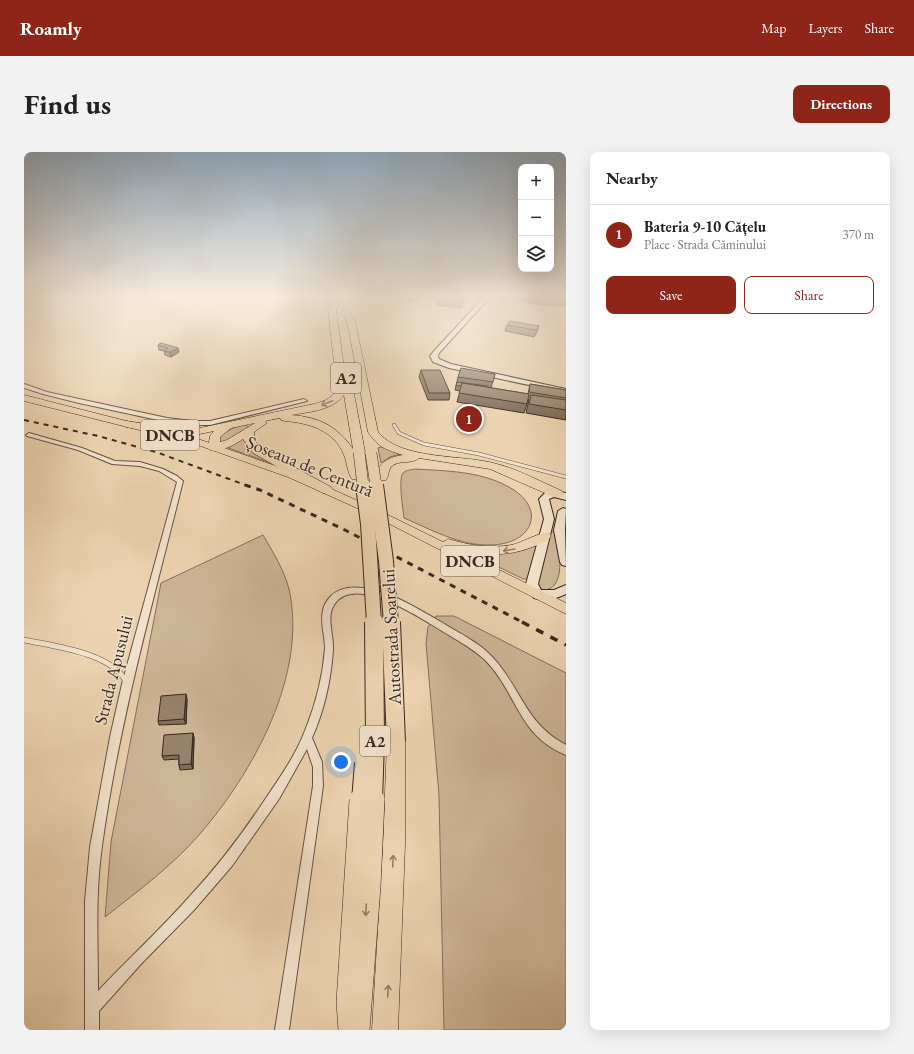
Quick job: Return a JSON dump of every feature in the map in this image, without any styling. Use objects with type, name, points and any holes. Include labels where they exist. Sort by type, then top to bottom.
[{"type":"highway","points":[[126,424],[184,432],[204,431],[316,407],[333,401],[339,396],[342,388],[335,337]]},
{"type":"highway","name":"Autostrada Soarelui","points":[[343,337],[372,557],[375,649],[375,739],[372,808],[358,1030]]},
{"type":"highway","name":"Autostrada Soarelui","points":[[347,337],[359,452],[381,511],[393,649],[396,742],[394,859],[386,1030]]},
{"type":"highway","points":[[354,337],[373,432],[379,442],[388,447],[410,454],[475,462],[498,468],[564,496]]},
{"type":"highway","points":[[248,422],[256,425],[271,420],[287,418],[305,420],[331,431],[344,443],[359,452],[353,460],[356,476],[362,550],[366,656],[364,759],[348,1002],[350,1030]]},
{"type":"highway","points":[[228,426],[215,436],[214,448],[227,444],[248,422]]},
{"type":"highway","points":[[248,422],[248,441],[257,451],[327,490]]},
{"type":"highway","points":[[396,742],[404,704],[403,669],[398,598],[382,477],[383,471],[387,464],[394,460],[404,458],[418,458],[468,464],[491,469],[513,477],[533,488],[545,502]]},
{"type":"main road","name":"Șoseaua de Centură","points":[[24,398],[214,448],[275,469],[327,490],[566,609]]},
{"type":"main road","points":[[401,526],[455,546],[487,551],[519,548],[536,542],[545,536]]},
{"type":"street","points":[[450,337],[436,352],[434,356],[436,360],[449,366],[566,391]]},
{"type":"street","points":[[24,386],[52,394],[180,422],[248,422],[304,402]]},
{"type":"street","name":"Strada Apusului","points":[[29,435],[80,449],[114,463],[140,464],[161,470],[180,481],[127,684],[115,737],[96,847],[91,901],[92,1030]]},
{"type":"street","points":[[564,496],[547,495],[545,502],[549,520],[532,584],[538,595],[556,594],[566,589]]},
{"type":"street","points":[[545,502],[556,509],[565,510],[559,524],[566,562]]},
{"type":"street","points":[[92,1008],[196,899],[230,859],[263,814],[290,771],[307,739],[320,698],[329,649],[327,613],[329,605],[334,598],[341,593],[355,590],[378,594],[393,600],[477,647],[501,673],[532,726],[551,742],[566,750]]},
{"type":"street","points":[[282,1030],[318,786],[319,766],[314,751],[307,739]]},
{"type":"lane","points":[[394,425],[395,430],[398,433],[419,442],[485,455],[566,477]]},
{"type":"lane","points":[[24,640],[99,659],[117,669],[127,684]]},
{"type":"shaded area","points":[[246,425],[249,427],[230,441],[220,444],[218,438],[224,433],[231,429]]},
{"type":"shaded area","points":[[244,438],[271,463],[228,448]]},
{"type":"shaded area","points":[[381,447],[400,454],[390,457],[381,463],[378,448]]},
{"type":"shaded area","points":[[415,469],[450,471],[485,477],[507,486],[520,495],[528,504],[531,514],[530,523],[526,531],[517,538],[506,543],[480,545],[457,540],[404,518],[401,495],[402,477],[404,472]]},
{"type":"shaded area","points":[[550,532],[556,532],[559,549],[559,576],[556,583],[551,588],[544,590],[537,587]]},
{"type":"shaded area","points":[[263,535],[278,561],[287,582],[293,621],[291,655],[283,688],[271,721],[239,782],[199,835],[166,868],[105,917],[111,842],[161,583]]},
{"type":"shaded area","points":[[532,546],[537,547],[528,579],[523,579],[466,551],[508,553]]},
{"type":"shaded area","points":[[436,616],[454,616],[566,673],[566,1030],[444,1030],[439,795],[426,643],[428,627]]},
{"type":"building","points":[[161,343],[178,348],[170,352],[164,351],[168,348],[158,345]]},
{"type":"building","points":[[461,368],[495,374],[493,382],[458,377]]},
{"type":"building","points":[[421,370],[440,370],[450,393],[429,393]]},
{"type":"building","points":[[457,382],[488,386],[488,388],[462,383],[461,386],[456,386]]},
{"type":"building","points":[[462,383],[529,394],[527,404],[459,393]]},
{"type":"building","points":[[530,384],[566,390],[566,398],[529,392]]},
{"type":"building","points":[[531,395],[566,400],[566,410],[529,404]]},
{"type":"building","points":[[186,694],[184,719],[158,721],[161,696]]},
{"type":"building","points":[[193,733],[191,764],[179,765],[179,755],[162,756],[164,735]]},
{"type":"railway","points":[[24,420],[98,436],[156,452],[248,486]]},
{"type":"railway","points":[[248,486],[260,490],[343,529],[524,623]]},
{"type":"railway","points":[[522,622],[566,645]]},
{"type":"place","name":"Bateria 9-10 Cățelu","points":[[469,419]]}]
